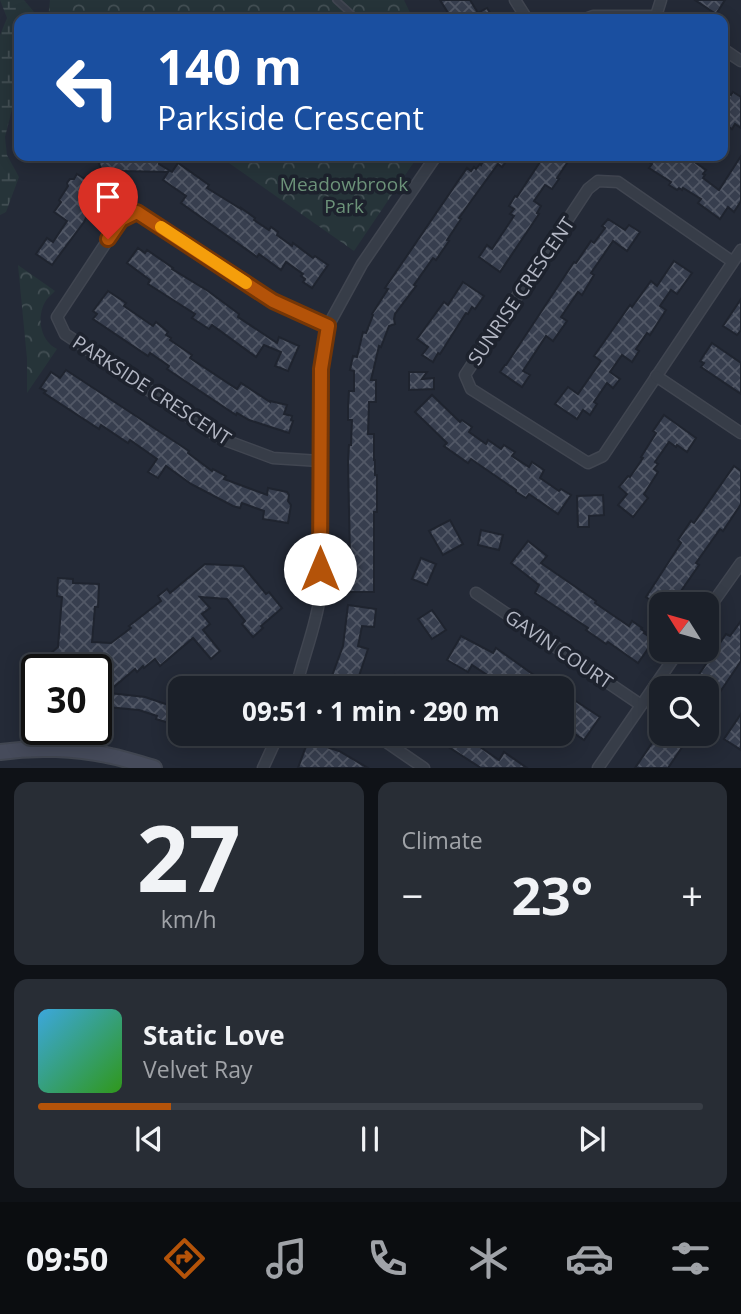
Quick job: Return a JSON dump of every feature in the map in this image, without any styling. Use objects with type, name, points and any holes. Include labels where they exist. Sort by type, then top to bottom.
[{"type":"main road","points":[[8,751],[68,750],[109,756],[154,768]]},
{"type":"street","points":[[298,676],[318,612],[320,596],[321,369],[328,326],[362,264],[433,161]]},
{"type":"street","name":"SUNRISE CRESCENT","points":[[733,262],[618,182],[598,181],[588,189],[465,375],[471,389],[588,463],[603,456],[656,376],[733,262],[741,250]]},
{"type":"street","name":"PARKSIDE CRESCENT","points":[[320,461],[272,458],[222,439],[65,334],[57,317],[121,220],[137,212],[273,301],[328,326]]},
{"type":"street","points":[[656,376],[741,433]]},
{"type":"street","points":[[719,594],[741,563]]},
{"type":"street","name":"GAVIN COURT","points":[[477,593],[641,705]]},
{"type":"street","points":[[598,768],[671,662]]},
{"type":"street","points":[[263,768],[273,746]]},
{"type":"street","points":[[392,746],[424,768]]},
{"type":"lane","points":[[336,0],[351,14]]},
{"type":"green space","points":[[0,0],[24,0],[36,14],[14,14],[14,102],[5,137],[7,155],[19,177],[6,212],[0,215],[0,35],[7,18]]},
{"type":"green space","points":[[50,0],[404,0],[411,14],[49,14]]},
{"type":"green space","name":"Meadowbrook Park","points":[[226,161],[415,161],[354,251]]},
{"type":"green space","points":[[18,265],[55,291],[41,312],[41,326],[46,340],[57,349],[27,393],[27,359]]},
{"type":"building","points":[[440,0],[470,0],[478,13],[487,8],[491,14],[449,14]]},
{"type":"building","points":[[695,0],[725,0],[716,14]]},
{"type":"building","points":[[733,92],[741,97],[741,128],[735,124],[732,129],[728,126],[728,93],[731,95]]},
{"type":"building","points":[[741,156],[741,201],[734,212],[728,207],[720,219],[698,203],[701,199],[683,188],[677,190],[669,185],[671,182],[649,168],[652,164],[648,161],[693,161],[706,170],[703,178],[719,190]]},
{"type":"building","points":[[98,161],[159,161],[159,164],[172,172],[178,163],[209,185],[207,188],[241,208],[269,230],[271,227],[292,246],[293,243],[328,265],[312,288],[303,282],[303,274],[286,262],[281,270],[259,254],[257,257],[181,203],[186,196],[163,180],[168,172],[119,171],[123,181],[111,186],[107,178],[106,181]]},
{"type":"building","points":[[483,161],[506,161],[502,167],[498,164],[459,218],[461,219],[447,240],[449,241],[414,285],[416,286],[395,314],[395,324],[389,326],[381,347],[379,346],[371,380],[376,380],[376,402],[369,402],[368,434],[374,434],[377,475],[374,592],[348,592],[348,461],[352,420],[348,420],[348,408],[349,391],[354,391],[354,371],[350,370],[353,356],[357,357],[363,332],[366,333],[372,314],[388,289],[385,288],[467,168],[471,171]]},
{"type":"building","points":[[541,161],[568,161],[552,189],[545,185],[534,201],[541,206],[537,213],[539,214],[500,272],[479,257],[487,245],[492,249],[514,216],[510,214],[514,209],[509,206],[515,196],[517,197]]},
{"type":"building","points":[[77,174],[101,189],[87,209],[84,222],[52,265],[36,254],[47,238],[53,242],[67,221],[54,212],[61,202],[59,200],[68,186],[67,183]]},
{"type":"building","points":[[608,219],[625,230],[629,225],[640,232],[627,251],[613,241],[591,273],[594,275],[582,295],[578,292],[561,317],[567,321],[553,341],[546,336],[523,371],[530,375],[522,387],[500,372],[574,262],[576,263],[591,241],[594,243]]},
{"type":"building","points":[[138,248],[145,253],[147,250],[208,291],[239,314],[238,317],[277,343],[279,337],[299,346],[288,371],[275,366],[281,352],[264,345],[256,357],[212,325],[209,329],[192,318],[195,314],[148,284],[150,280],[127,263]]},
{"type":"building","points":[[674,261],[692,273],[677,294],[671,290],[660,306],[666,310],[650,335],[647,333],[636,349],[639,351],[632,362],[622,355],[610,372],[620,379],[613,388],[607,383],[594,402],[597,404],[590,415],[583,410],[577,419],[555,404],[568,387],[578,394],[601,361],[594,356],[630,305],[632,307],[651,281],[657,286]]},
{"type":"building","points":[[463,282],[484,296],[475,309],[472,307],[468,314],[466,313],[433,362],[422,355],[428,347],[417,339],[444,302],[448,305]]},
{"type":"building","points":[[108,291],[153,326],[156,322],[168,332],[166,335],[170,340],[192,355],[190,358],[237,389],[241,383],[270,402],[287,405],[284,414],[292,416],[293,421],[289,433],[249,420],[237,413],[236,415],[167,369],[169,366],[150,353],[148,356],[93,319],[97,314],[93,311]]},
{"type":"building","points":[[741,299],[741,330],[737,335],[723,326]]},
{"type":"building","points":[[712,343],[741,363],[741,394],[701,367],[704,363],[700,361]]},
{"type":"building","points":[[66,370],[189,451],[188,453],[212,471],[213,469],[226,476],[224,479],[267,495],[268,488],[287,492],[291,505],[288,523],[263,519],[264,511],[242,503],[240,508],[233,506],[191,484],[166,466],[158,478],[148,472],[157,459],[130,440],[128,443],[101,425],[99,429],[40,388],[51,372],[60,378]]},
{"type":"building","points":[[409,372],[427,372],[422,379],[434,378],[434,389],[409,390]]},
{"type":"building","points":[[432,395],[460,422],[462,420],[472,427],[469,432],[486,444],[488,440],[501,449],[504,445],[515,452],[512,456],[529,467],[532,462],[544,470],[540,478],[559,491],[561,489],[571,495],[558,514],[529,494],[526,498],[516,492],[471,459],[468,463],[444,446],[447,443],[415,412]]},
{"type":"building","points":[[664,415],[696,438],[687,452],[669,442],[655,462],[658,464],[654,469],[658,472],[644,494],[648,498],[633,517],[618,505],[627,494],[619,487],[643,458],[641,457],[656,433],[653,431]]},
{"type":"building","points":[[734,466],[741,471],[741,504],[696,563],[699,565],[682,592],[649,592],[681,543],[678,540],[691,521],[694,523]]},
{"type":"building","points":[[603,495],[604,515],[589,516],[589,527],[578,527],[577,496]]},
{"type":"building","points":[[450,520],[463,544],[443,555],[429,531]]},
{"type":"building","points":[[481,530],[503,535],[499,550],[478,545]]},
{"type":"building","points":[[528,541],[547,556],[541,563],[629,626],[632,621],[642,628],[649,636],[649,647],[638,663],[608,642],[606,644],[586,630],[588,628],[535,593],[539,585],[511,563]]},
{"type":"building","points":[[421,558],[436,564],[427,585],[412,579]]},
{"type":"building","points":[[205,564],[243,566],[266,594],[269,592],[282,608],[261,626],[263,628],[253,637],[242,624],[245,621],[227,599],[200,597],[210,608],[202,614],[210,624],[203,630],[220,651],[211,659],[193,638],[160,666],[155,659],[137,672],[135,669],[112,688],[112,654],[50,654],[58,647],[62,597],[57,596],[58,578],[73,579],[73,583],[99,584],[92,642],[111,643],[161,601],[158,596],[167,589],[170,593]]},
{"type":"building","points":[[348,605],[376,609],[374,627],[362,626],[358,646],[368,649],[359,676],[332,676],[343,646]]},
{"type":"building","points":[[432,610],[446,630],[432,639],[418,619]]},
{"type":"building","points":[[741,621],[741,661],[719,693],[719,676],[698,676],[707,662],[719,662],[719,644],[726,634],[730,636]]},
{"type":"building","points":[[461,636],[493,653],[496,648],[535,676],[489,676],[472,665],[468,672],[447,660]]},
{"type":"building","points":[[112,693],[145,697],[168,705],[168,723],[139,710],[112,707]]},
{"type":"building","points":[[574,700],[600,717],[584,740],[574,733]]},
{"type":"building","points":[[741,714],[741,750],[724,739]]},
{"type":"building","points":[[306,746],[324,746],[339,751],[368,768],[298,768]]},
{"type":"building","points":[[447,746],[479,746],[499,760],[504,752],[527,768],[481,768]]},
{"type":"building","points":[[650,746],[683,746],[668,768],[635,768]]},
{"type":"slow traffic","points":[[161,227],[246,283]]},
{"type":"route","points":[[108,239],[121,220],[137,212],[273,301],[328,326],[321,369],[320,569]]}]
